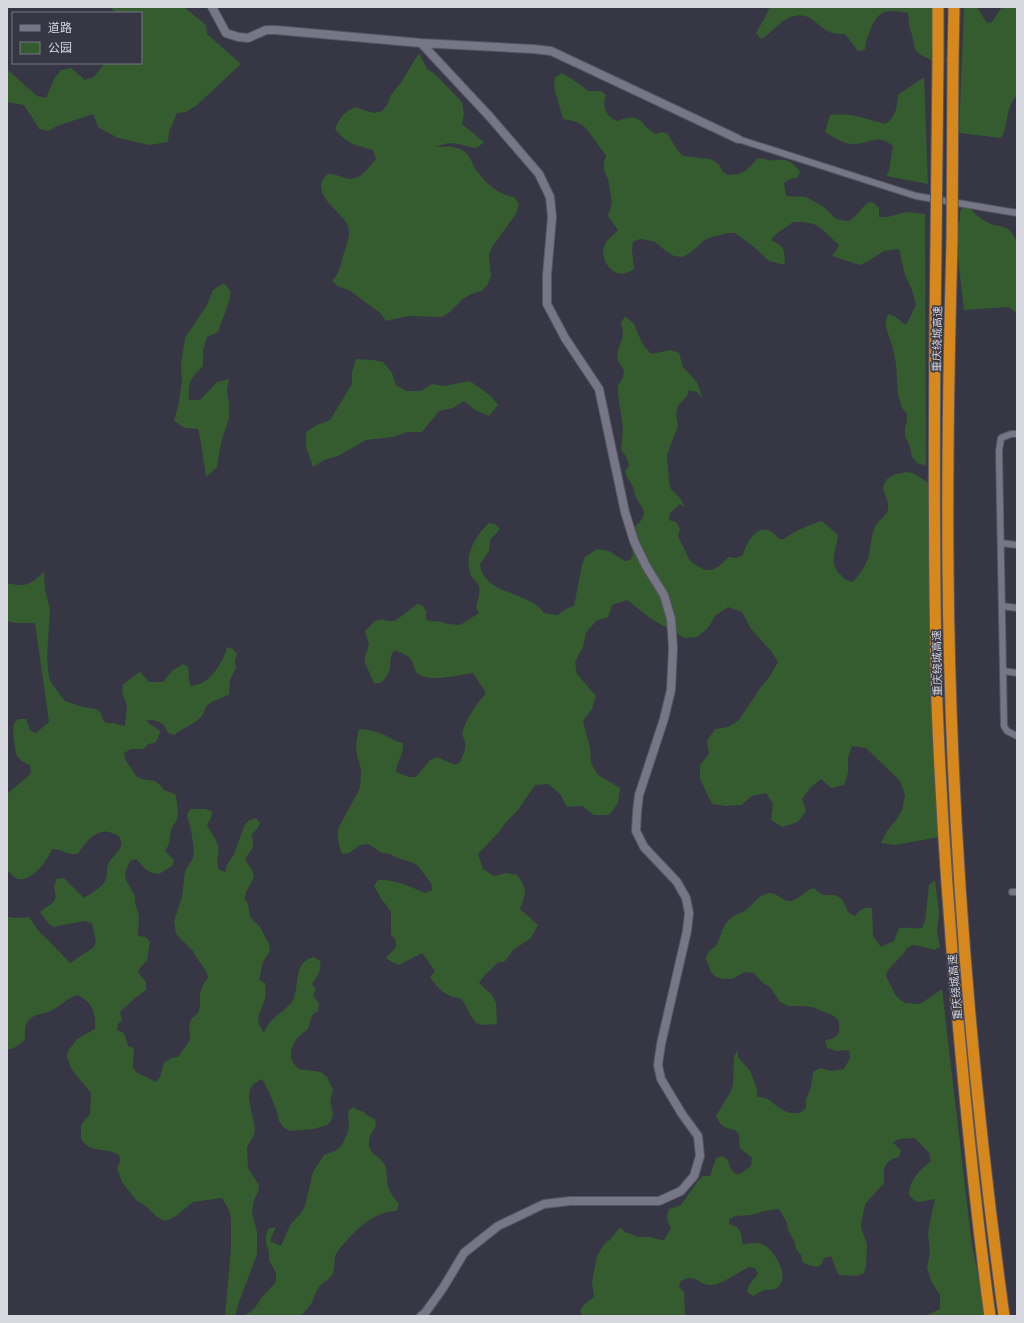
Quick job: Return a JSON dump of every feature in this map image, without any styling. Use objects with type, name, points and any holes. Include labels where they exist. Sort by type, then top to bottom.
[{"type":"highway","name":"重庆绕城高速","points":[[938,7],[934,471],[934,568],[937,704],[949,921],[972,1167],[990,1316]]},
{"type":"highway","name":"重庆绕城高速","points":[[954,7],[952,242],[948,436],[948,567],[952,712],[963,920],[976,1078],[1004,1316]]},
{"type":"street","points":[[212,7],[226,33],[238,37],[248,38],[266,30],[276,30],[421,43],[551,51],[738,139],[916,196],[1017,213]]},
{"type":"street","points":[[421,43],[539,174],[550,197],[552,217],[547,275],[547,304],[565,338],[599,389],[626,512],[634,540],[646,566],[664,595],[671,619],[673,648],[671,690],[664,719],[639,796],[636,831],[644,847],[677,882],[686,898],[689,913],[687,931],[661,1044],[658,1065],[661,1079],[682,1114],[698,1136],[700,1156],[694,1176],[681,1191],[659,1201],[570,1201],[544,1204],[498,1226],[464,1253],[443,1288],[421,1316]]},
{"type":"street","points":[[1017,434],[1011,434],[1001,438],[999,451],[1004,726],[1007,731],[1017,736]]},
{"type":"street","points":[[1001,543],[1017,545]]},
{"type":"street","points":[[1002,606],[1017,608]]},
{"type":"street","points":[[1003,671],[1017,673]]},
{"type":"green space","points":[[111,7],[184,7],[206,25],[207,34],[241,64],[197,105],[186,112],[177,113],[169,132],[168,142],[149,145],[118,138],[98,127],[93,114],[57,126],[48,131],[39,129],[24,105],[7,102],[7,59],[8,70],[37,96],[46,98],[54,79],[61,70],[71,68],[85,80],[94,77],[104,64],[142,64],[142,12],[114,12]]},
{"type":"green space","points":[[770,7],[935,7],[931,60],[919,54],[915,49],[909,26],[908,13],[890,11],[881,14],[874,21],[866,42],[865,50],[858,51],[845,34],[835,34],[829,32],[812,19],[803,15],[797,15],[787,19],[761,39],[756,33]]},
{"type":"green space","points":[[964,7],[977,7],[987,23],[992,22],[1002,7],[1017,7],[1017,95],[1011,105],[1001,138],[959,133]]},
{"type":"green space","points":[[419,53],[427,69],[436,75],[462,102],[464,114],[462,124],[484,142],[477,148],[452,143],[436,147],[445,146],[461,149],[469,157],[484,180],[503,194],[514,197],[519,204],[516,214],[492,247],[489,255],[491,276],[487,286],[481,291],[471,294],[463,299],[450,312],[442,317],[408,316],[386,321],[380,313],[349,290],[339,287],[332,281],[337,275],[339,269],[348,241],[349,230],[345,221],[326,199],[321,188],[322,181],[327,174],[350,179],[355,178],[363,174],[376,159],[373,150],[348,141],[335,129],[342,116],[355,107],[373,113],[382,111]]},
{"type":"green space","points":[[562,73],[588,91],[601,91],[606,95],[604,107],[613,119],[617,121],[632,117],[636,118],[656,134],[661,132],[667,133],[678,151],[683,156],[710,159],[716,162],[723,172],[728,175],[742,173],[757,159],[785,160],[791,163],[800,172],[797,178],[790,179],[784,183],[786,196],[806,197],[824,207],[835,218],[849,221],[869,202],[874,203],[879,208],[879,217],[887,217],[906,212],[925,214],[926,466],[917,463],[912,457],[909,444],[905,436],[907,414],[902,408],[898,395],[896,364],[886,327],[888,314],[894,316],[906,325],[916,305],[912,290],[905,275],[899,249],[884,251],[860,265],[832,256],[839,245],[822,229],[814,224],[793,222],[775,235],[771,240],[782,247],[785,265],[769,261],[754,247],[735,233],[727,233],[706,239],[690,253],[682,257],[674,256],[655,242],[640,239],[633,242],[632,249],[634,269],[627,273],[620,274],[614,272],[609,268],[606,262],[603,250],[608,240],[618,230],[608,216],[612,203],[608,179],[604,170],[606,156],[584,126],[576,122],[563,119],[554,87],[555,77]]},
{"type":"green space","points":[[924,77],[928,184],[886,176],[889,171],[893,146],[887,142],[878,139],[850,144],[825,132],[830,115],[845,114],[885,124],[889,122],[894,115],[898,95]]},
{"type":"green space","points":[[967,202],[971,209],[980,218],[991,224],[1008,229],[1016,240],[1018,263],[1017,313],[1008,307],[964,310],[955,234],[960,220],[962,206]]},
{"type":"green space","points":[[224,283],[231,292],[227,308],[218,332],[207,337],[203,350],[203,366],[189,385],[189,400],[200,400],[217,382],[229,379],[227,391],[229,418],[221,443],[217,467],[206,477],[198,429],[185,428],[174,421],[178,407],[182,380],[181,365],[185,338],[207,305],[213,290]]},
{"type":"green space","points":[[625,316],[634,324],[642,343],[651,354],[671,350],[679,353],[683,367],[697,382],[703,399],[697,392],[689,390],[687,396],[678,406],[676,414],[678,426],[667,455],[669,483],[671,489],[680,498],[685,507],[680,504],[670,513],[669,520],[676,522],[680,529],[678,536],[689,559],[694,564],[705,570],[712,570],[718,567],[729,557],[736,558],[743,555],[748,542],[756,532],[767,530],[779,539],[784,539],[803,528],[822,521],[838,535],[834,556],[834,565],[836,570],[844,578],[853,582],[868,559],[874,529],[888,511],[888,503],[883,487],[887,479],[893,475],[906,472],[913,473],[930,484],[939,837],[895,845],[881,843],[887,831],[902,810],[905,795],[900,781],[866,748],[852,746],[848,758],[848,773],[844,785],[831,788],[821,779],[810,788],[802,799],[806,811],[798,822],[782,827],[771,820],[773,804],[766,793],[752,796],[741,805],[726,806],[712,804],[700,779],[700,765],[709,754],[707,741],[715,729],[728,727],[739,720],[778,662],[771,651],[751,629],[742,612],[728,607],[715,616],[708,628],[697,637],[684,638],[650,618],[627,600],[612,605],[608,617],[596,621],[586,633],[583,647],[575,662],[577,674],[596,696],[592,709],[583,721],[590,748],[591,763],[598,775],[620,788],[618,803],[609,815],[594,815],[582,806],[567,807],[560,794],[548,784],[535,785],[518,810],[478,854],[483,869],[494,876],[506,873],[517,875],[523,884],[525,891],[520,909],[538,925],[531,938],[513,950],[504,962],[498,962],[479,983],[492,995],[496,1003],[497,1024],[483,1025],[476,1023],[460,998],[455,998],[443,992],[436,985],[430,977],[435,971],[422,953],[399,965],[386,958],[396,947],[396,940],[391,935],[391,912],[374,886],[378,880],[384,880],[402,884],[425,893],[432,890],[431,883],[418,866],[390,854],[382,853],[368,844],[360,845],[349,853],[342,854],[338,834],[339,827],[360,788],[361,769],[356,744],[359,729],[369,730],[385,735],[403,743],[396,772],[409,777],[416,777],[430,760],[437,757],[455,765],[460,762],[465,748],[465,742],[462,734],[464,728],[471,712],[486,693],[473,673],[438,678],[425,677],[417,673],[409,657],[395,650],[391,656],[390,668],[387,676],[381,683],[374,683],[365,663],[365,656],[369,645],[365,631],[375,621],[382,619],[395,621],[417,604],[422,605],[426,611],[426,619],[448,624],[460,625],[479,613],[476,608],[479,586],[471,575],[469,559],[472,545],[489,523],[495,524],[500,529],[490,540],[489,551],[480,564],[483,574],[489,582],[498,588],[528,600],[544,613],[557,615],[574,606],[585,557],[597,549],[609,551],[625,561],[630,560],[633,555],[631,544],[632,533],[643,518],[644,514],[635,496],[632,485],[626,476],[625,471],[629,466],[627,458],[621,450],[623,429],[618,386],[623,377],[624,370],[617,355],[623,335],[621,323]]},
{"type":"green space","points":[[356,359],[383,362],[392,373],[396,385],[406,391],[421,391],[432,384],[444,386],[470,381],[491,396],[498,405],[489,416],[475,410],[464,401],[453,408],[439,411],[422,432],[407,432],[393,437],[366,440],[338,456],[324,460],[313,467],[306,447],[306,432],[317,425],[330,420],[352,384],[352,372]]},
{"type":"green space","points":[[44,572],[45,590],[50,609],[47,658],[49,677],[52,684],[65,701],[83,707],[96,709],[101,713],[102,718],[106,723],[125,726],[127,706],[122,692],[123,684],[140,672],[149,682],[163,682],[172,671],[183,664],[188,667],[191,686],[204,682],[212,676],[227,647],[233,649],[237,654],[235,660],[236,668],[230,680],[229,694],[213,701],[206,707],[198,720],[174,735],[168,733],[165,726],[160,722],[146,720],[160,731],[155,743],[148,744],[144,749],[131,749],[124,753],[125,759],[136,776],[142,779],[155,781],[164,790],[175,794],[178,811],[178,817],[172,828],[169,843],[165,851],[174,860],[172,866],[159,874],[146,869],[136,859],[130,861],[125,873],[126,880],[135,896],[135,903],[139,916],[138,936],[146,937],[150,942],[147,961],[141,966],[138,972],[146,982],[146,990],[120,1012],[122,1020],[118,1024],[117,1030],[124,1033],[128,1046],[134,1048],[133,1067],[136,1072],[156,1082],[160,1077],[164,1063],[171,1058],[178,1057],[190,1040],[189,1025],[192,1018],[198,1013],[200,1007],[200,993],[208,978],[206,971],[193,951],[176,934],[174,921],[182,897],[185,871],[193,858],[194,850],[187,815],[190,809],[205,809],[212,811],[211,818],[207,825],[218,845],[217,864],[219,870],[225,872],[227,865],[234,854],[245,824],[256,818],[260,823],[252,834],[253,847],[245,859],[252,870],[254,877],[246,892],[245,899],[248,904],[250,917],[260,927],[269,944],[270,951],[263,962],[259,980],[265,983],[266,992],[265,1000],[258,1017],[259,1024],[264,1033],[267,1026],[287,1007],[294,998],[298,973],[303,963],[314,957],[320,961],[319,971],[312,985],[316,989],[313,995],[319,1004],[318,1011],[312,1015],[308,1029],[297,1038],[294,1043],[291,1050],[291,1058],[293,1063],[299,1069],[321,1072],[327,1077],[333,1090],[330,1101],[333,1114],[331,1121],[327,1125],[314,1129],[290,1131],[283,1127],[279,1121],[269,1092],[262,1079],[255,1083],[250,1089],[249,1097],[255,1128],[254,1135],[247,1147],[248,1168],[259,1185],[258,1192],[254,1200],[252,1213],[257,1232],[257,1254],[235,1316],[225,1316],[231,1247],[231,1217],[222,1198],[193,1202],[176,1216],[164,1221],[136,1200],[122,1182],[117,1168],[120,1162],[119,1155],[114,1152],[94,1149],[85,1144],[81,1139],[81,1125],[90,1114],[91,1093],[72,1070],[67,1057],[68,1051],[77,1039],[95,1029],[94,1013],[87,1001],[77,995],[48,1012],[34,1016],[27,1023],[25,1029],[25,1040],[14,1048],[7,1050],[7,917],[29,917],[40,933],[70,963],[93,948],[96,942],[92,923],[84,921],[53,927],[40,912],[55,900],[56,896],[54,886],[56,879],[64,878],[84,898],[100,887],[105,881],[107,867],[119,851],[121,845],[121,840],[117,835],[109,832],[98,833],[85,844],[78,854],[70,854],[52,849],[47,859],[38,870],[27,878],[16,878],[7,870],[7,794],[31,773],[30,765],[21,761],[17,756],[13,730],[14,724],[18,719],[26,719],[30,730],[36,733],[49,722],[35,623],[15,623],[7,621],[7,583],[19,585],[28,584]]},
{"type":"green space","points":[[935,880],[939,912],[937,932],[940,947],[934,950],[913,945],[907,948],[888,970],[886,976],[895,994],[905,1003],[920,1004],[942,989],[972,1246],[987,1316],[925,1316],[940,1309],[940,1295],[931,1281],[927,1267],[930,1254],[928,1233],[935,1199],[918,1202],[912,1199],[909,1195],[909,1190],[913,1180],[931,1161],[929,1153],[915,1138],[900,1139],[893,1142],[901,1151],[899,1157],[887,1163],[884,1170],[884,1183],[865,1204],[861,1225],[867,1245],[866,1266],[864,1273],[857,1276],[839,1275],[831,1256],[824,1258],[822,1264],[817,1267],[802,1262],[801,1255],[796,1249],[795,1243],[788,1230],[787,1223],[779,1209],[765,1211],[751,1215],[736,1216],[729,1219],[729,1224],[739,1229],[743,1244],[760,1243],[775,1256],[779,1262],[783,1275],[782,1281],[776,1289],[764,1290],[753,1296],[747,1292],[749,1285],[758,1274],[755,1268],[749,1267],[712,1285],[703,1284],[690,1278],[681,1281],[679,1287],[684,1292],[685,1316],[583,1316],[580,1311],[581,1309],[594,1297],[592,1282],[597,1256],[605,1243],[610,1240],[620,1227],[626,1233],[637,1237],[651,1237],[664,1240],[671,1228],[667,1219],[669,1209],[681,1205],[703,1176],[710,1176],[716,1158],[723,1156],[728,1160],[734,1173],[740,1174],[751,1166],[752,1158],[740,1148],[739,1136],[737,1132],[722,1125],[716,1116],[731,1091],[733,1084],[734,1056],[738,1050],[738,1057],[750,1071],[757,1089],[757,1097],[766,1098],[781,1109],[792,1113],[800,1113],[806,1108],[806,1100],[811,1087],[813,1072],[820,1068],[831,1071],[844,1069],[850,1058],[849,1050],[836,1051],[827,1048],[825,1040],[836,1037],[839,1032],[839,1021],[834,1016],[812,1007],[788,1006],[780,1002],[770,987],[763,983],[754,973],[745,972],[732,979],[723,979],[716,977],[711,972],[706,958],[709,951],[719,941],[723,929],[728,921],[734,915],[746,910],[757,899],[767,893],[771,893],[790,901],[797,899],[807,891],[814,888],[822,894],[836,895],[839,897],[843,901],[849,913],[855,916],[862,909],[872,908],[873,936],[881,947],[894,941],[899,928],[922,928],[925,921],[929,885]]},
{"type":"green space","points":[[353,1107],[375,1119],[376,1126],[370,1138],[369,1146],[371,1151],[385,1165],[389,1189],[399,1204],[397,1211],[383,1213],[371,1219],[360,1227],[344,1243],[336,1254],[332,1275],[319,1287],[311,1304],[301,1316],[244,1316],[254,1309],[262,1297],[276,1282],[276,1273],[269,1260],[269,1252],[266,1244],[268,1229],[276,1227],[270,1241],[281,1246],[290,1225],[305,1206],[313,1172],[324,1155],[337,1150],[342,1145],[348,1132],[348,1111]]}]
